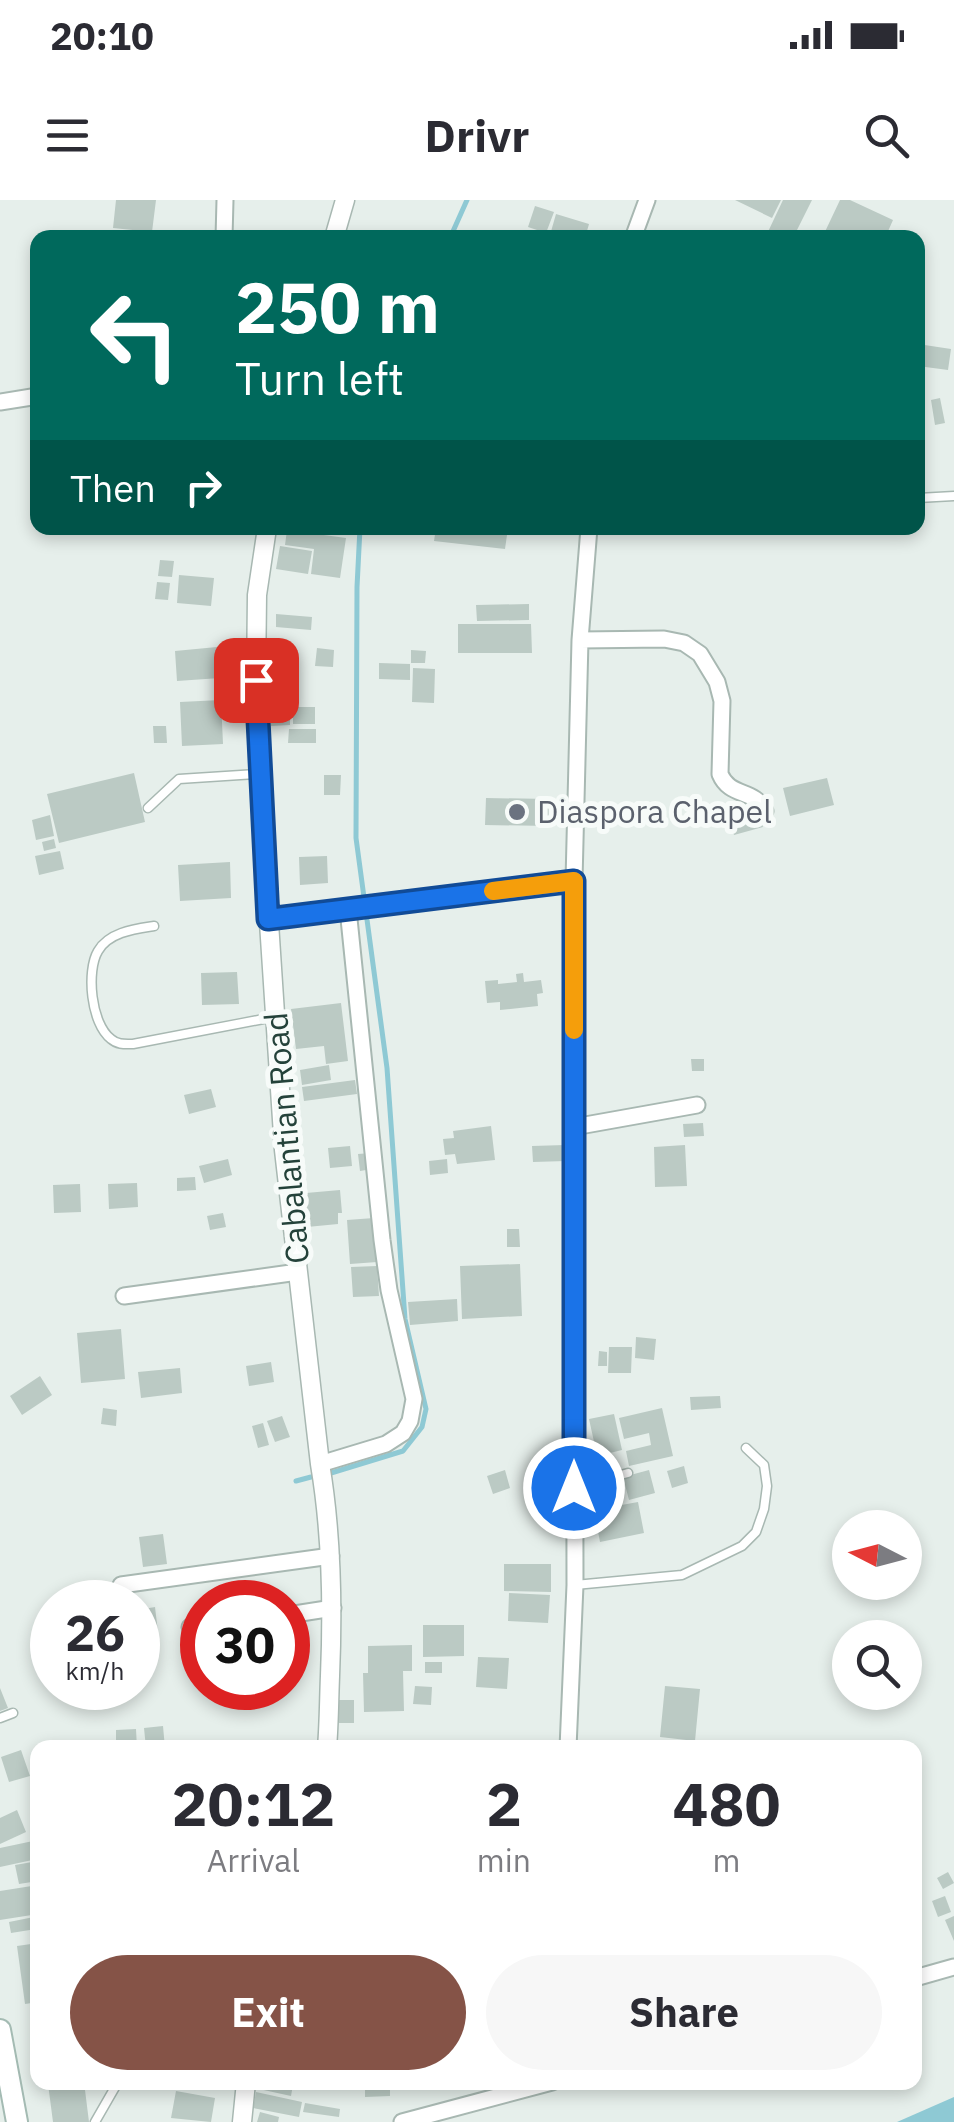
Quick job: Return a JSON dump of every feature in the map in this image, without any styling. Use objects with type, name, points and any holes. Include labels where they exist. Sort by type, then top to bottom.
[{"type":"main road","points":[[0,2030],[16,2122]]},
{"type":"street","points":[[224,230],[226,200]]},
{"type":"street","points":[[336,230],[345,200]]},
{"type":"street","points":[[637,230],[647,200]]},
{"type":"street","points":[[0,402],[30,397]]},
{"type":"street","name":"Cabalantian Road","points":[[266,535],[257,595],[256,680],[268,919],[284,1150],[331,1556],[333,1608],[327,1740]]},
{"type":"street","points":[[568,1740],[575,1585],[574,881],[580,640],[588,535]]},
{"type":"street","points":[[580,640],[664,638],[684,642],[700,654],[722,701],[720,774],[724,784],[754,798],[765,812]]},
{"type":"street","points":[[268,919],[574,881]]},
{"type":"street","points":[[320,1464],[386,1444],[410,1420],[414,1398],[384,1257],[353,908]]},
{"type":"street","points":[[574,1127],[696,1105]]},
{"type":"street","points":[[124,1296],[298,1272]]},
{"type":"street","points":[[160,1581],[331,1556]]},
{"type":"street","points":[[310,1612],[333,1608]]},
{"type":"street","points":[[922,1976],[954,1967]]},
{"type":"street","points":[[242,2122],[245,2090]]},
{"type":"street","points":[[402,2122],[497,2090]]},
{"type":"lane","points":[[925,498],[954,496]]},
{"type":"lane","points":[[148,808],[179,780],[188,777],[262,773]]},
{"type":"lane","points":[[154,926],[123,932],[100,948],[92,966],[94,1007],[108,1038],[133,1044],[275,1017]]},
{"type":"lane","points":[[575,1585],[682,1575],[742,1546],[756,1532],[767,1486],[764,1465],[746,1448]]},
{"type":"lane","points":[[574,1488],[628,1473]]},
{"type":"lane","points":[[0,1718],[13,1713]]},
{"type":"lane","points":[[95,2122],[113,2090]]},
{"type":"water","points":[[954,2097],[954,2122],[897,2122]]},
{"type":"building","points":[[116,200],[156,200],[152,230],[113,228]]},
{"type":"building","points":[[735,200],[781,200],[772,218]]},
{"type":"building","points":[[783,200],[812,200],[797,230],[769,230]]},
{"type":"building","points":[[840,200],[850,200],[893,220],[889,230],[826,230]]},
{"type":"building","points":[[535,206],[554,212],[547,230],[528,227]]},
{"type":"building","points":[[556,214],[589,224],[587,230],[551,230]]},
{"type":"building","points":[[925,345],[951,349],[948,370],[925,367]]},
{"type":"building","points":[[940,398],[945,423],[935,425],[931,400]]},
{"type":"building","points":[[286,535],[346,538],[340,578],[311,574],[314,549],[285,545]]},
{"type":"building","points":[[435,535],[507,535],[505,549],[434,541]]},
{"type":"building","points":[[280,546],[312,551],[308,574],[276,569]]},
{"type":"building","points":[[160,560],[174,561],[172,577],[158,576]]},
{"type":"building","points":[[179,575],[214,578],[211,606],[177,603]]},
{"type":"building","points":[[157,582],[170,583],[168,600],[155,599]]},
{"type":"building","points":[[529,604],[529,620],[477,621],[476,605]]},
{"type":"building","points":[[276,614],[312,617],[311,630],[276,627]]},
{"type":"building","points":[[458,624],[531,624],[532,653],[458,653]]},
{"type":"building","points":[[217,647],[220,678],[177,681],[175,651]]},
{"type":"building","points":[[317,648],[334,650],[333,667],[315,666]]},
{"type":"building","points":[[411,650],[426,651],[425,663],[411,663]]},
{"type":"building","points":[[379,663],[410,664],[410,680],[379,679]]},
{"type":"building","points":[[413,668],[435,669],[434,703],[412,702]]},
{"type":"building","points":[[273,673],[295,675],[292,705],[271,703]]},
{"type":"building","points":[[221,700],[223,744],[182,746],[180,702]]},
{"type":"building","points":[[271,707],[290,707],[290,725],[271,726]]},
{"type":"building","points":[[293,707],[315,707],[315,724],[293,724]]},
{"type":"building","points":[[153,726],[166,726],[167,743],[154,743]]},
{"type":"building","points":[[289,729],[316,729],[316,743],[288,743]]},
{"type":"building","points":[[134,773],[145,822],[59,843],[47,794]]},
{"type":"building","points":[[324,775],[341,775],[340,795],[324,795]]},
{"type":"building","points":[[827,778],[834,805],[790,816],[783,788]]},
{"type":"building","name":"Diaspora Chapel","points":[[486,798],[549,799],[549,826],[485,825]]},
{"type":"building","points":[[728,803],[730,811],[718,814],[716,807]]},
{"type":"building","points":[[756,804],[763,827],[734,835],[727,812]]},
{"type":"building","points":[[50,815],[54,836],[36,840],[32,820]]},
{"type":"building","points":[[54,839],[56,848],[44,851],[42,842]]},
{"type":"building","points":[[60,851],[64,869],[39,875],[35,856]]},
{"type":"building","points":[[327,856],[328,883],[300,885],[299,857]]},
{"type":"building","points":[[230,862],[231,898],[180,901],[178,865]]},
{"type":"building","points":[[237,972],[239,1004],[202,1005],[201,973]]},
{"type":"building","points":[[523,973],[524,982],[541,980],[543,993],[537,994],[538,1006],[500,1010],[500,1002],[487,1003],[485,981],[517,982],[516,974]]},
{"type":"building","points":[[341,1003],[348,1061],[326,1064],[324,1046],[296,1049],[291,1009]]},
{"type":"building","points":[[691,1059],[704,1059],[704,1071],[692,1071]]},
{"type":"building","points":[[329,1065],[331,1080],[302,1085],[300,1070]]},
{"type":"building","points":[[355,1080],[357,1094],[304,1101],[302,1087]]},
{"type":"building","points":[[211,1089],[216,1107],[189,1114],[184,1095]]},
{"type":"building","points":[[703,1123],[704,1136],[684,1137],[683,1124]]},
{"type":"building","points":[[491,1126],[495,1160],[457,1164],[455,1154],[445,1155],[443,1139],[454,1138],[453,1131]]},
{"type":"building","points":[[565,1145],[566,1161],[533,1162],[532,1146]]},
{"type":"building","points":[[685,1145],[687,1186],[655,1187],[654,1147]]},
{"type":"building","points":[[350,1146],[352,1166],[330,1168],[328,1148]]},
{"type":"building","points":[[371,1153],[372,1169],[360,1171],[358,1154]]},
{"type":"building","points":[[228,1159],[232,1175],[204,1183],[199,1166]]},
{"type":"building","points":[[447,1159],[448,1173],[430,1175],[429,1161]]},
{"type":"building","points":[[195,1177],[196,1190],[177,1191],[177,1178]]},
{"type":"building","points":[[137,1183],[138,1207],[109,1209],[108,1184]]},
{"type":"building","points":[[80,1184],[81,1212],[54,1213],[53,1185]]},
{"type":"building","points":[[340,1190],[342,1213],[338,1213],[338,1224],[307,1227],[306,1193]]},
{"type":"building","points":[[223,1213],[226,1227],[210,1230],[207,1216]]},
{"type":"building","points":[[374,1218],[377,1262],[350,1264],[347,1220]]},
{"type":"building","points":[[507,1229],[519,1229],[520,1247],[507,1247]]},
{"type":"building","points":[[520,1264],[522,1316],[462,1319],[460,1266]]},
{"type":"building","points":[[377,1266],[379,1296],[353,1297],[351,1267]]},
{"type":"building","points":[[457,1299],[458,1321],[410,1325],[408,1302]]},
{"type":"building","points":[[121,1329],[125,1379],[81,1383],[77,1333]]},
{"type":"building","points":[[636,1337],[656,1339],[654,1360],[635,1358]]},
{"type":"building","points":[[609,1347],[632,1347],[631,1373],[608,1373]]},
{"type":"building","points":[[599,1351],[607,1352],[607,1366],[598,1366]]},
{"type":"building","points":[[271,1362],[274,1382],[249,1386],[246,1366]]},
{"type":"building","points":[[180,1368],[182,1393],[141,1398],[138,1372]]},
{"type":"building","points":[[40,1376],[52,1395],[22,1415],[10,1396]]},
{"type":"building","points":[[720,1396],[721,1408],[691,1410],[690,1397]]},
{"type":"building","points":[[103,1408],[117,1410],[116,1426],[101,1424]]},
{"type":"building","points":[[662,1408],[673,1456],[629,1466],[626,1451],[651,1445],[649,1433],[624,1439],[619,1418]]},
{"type":"building","points":[[614,1414],[622,1450],[610,1453],[615,1476],[602,1478],[589,1419]]},
{"type":"building","points":[[282,1416],[290,1437],[275,1442],[267,1421]]},
{"type":"building","points":[[263,1423],[269,1445],[258,1448],[252,1426]]},
{"type":"building","points":[[684,1466],[688,1483],[672,1488],[667,1471]]},
{"type":"building","points":[[505,1470],[510,1488],[493,1494],[487,1476]]},
{"type":"building","points":[[649,1470],[655,1493],[629,1500],[623,1477]]},
{"type":"building","points":[[638,1502],[644,1533],[600,1542],[594,1510]]},
{"type":"building","points":[[163,1534],[167,1564],[143,1567],[139,1537]]},
{"type":"building","points":[[504,1564],[551,1564],[551,1592],[504,1591]]},
{"type":"building","points":[[509,1593],[550,1595],[548,1623],[508,1621]]},
{"type":"building","points":[[423,1625],[464,1625],[464,1656],[423,1657]]},
{"type":"building","points":[[412,1645],[412,1671],[403,1671],[404,1711],[364,1712],[363,1673],[368,1673],[368,1646]]},
{"type":"building","points":[[478,1657],[509,1658],[507,1689],[476,1687]]},
{"type":"building","points":[[425,1662],[442,1662],[442,1673],[425,1673]]},
{"type":"building","points":[[415,1686],[432,1687],[431,1705],[413,1704]]},
{"type":"building","points":[[665,1686],[700,1689],[695,1740],[660,1737]]},
{"type":"building","points":[[0,1688],[8,1708],[0,1711]]},
{"type":"building","points":[[339,1700],[354,1700],[354,1723],[339,1723]]},
{"type":"building","points":[[163,1726],[164,1740],[145,1740],[144,1728]]},
{"type":"building","points":[[136,1729],[137,1740],[116,1740],[116,1730]]},
{"type":"building","points":[[21,1750],[30,1776],[9,1782],[1,1757]]},
{"type":"building","points":[[17,1810],[26,1832],[0,1844],[0,1818]]},
{"type":"building","points":[[30,1842],[30,1861],[0,1867],[0,1848]]},
{"type":"building","points":[[30,1862],[30,1882],[19,1884],[15,1865]]},
{"type":"building","points":[[948,1872],[954,1883],[943,1889],[937,1878]]},
{"type":"building","points":[[30,1886],[30,1915],[0,1920],[0,1891]]},
{"type":"building","points":[[945,1896],[951,1912],[938,1917],[932,1901]]},
{"type":"building","points":[[954,1916],[954,1941],[945,1920]]},
{"type":"building","points":[[30,1918],[30,1930],[11,1933],[9,1922]]},
{"type":"building","points":[[30,1944],[30,2003],[25,2004],[17,1946]]},
{"type":"building","points":[[49,2090],[85,2090],[89,2122],[53,2122]]},
{"type":"building","points":[[264,2090],[292,2090],[291,2096]]},
{"type":"building","points":[[365,2090],[390,2090],[390,2096],[365,2097]]},
{"type":"building","points":[[176,2091],[215,2098],[211,2122],[171,2118]]},
{"type":"building","points":[[256,2092],[302,2102],[299,2117],[253,2108]]},
{"type":"building","points":[[305,2103],[340,2109],[339,2117],[303,2112]]},
{"type":"building","points":[[260,2112],[279,2117],[278,2122],[257,2122]]},
{"type":"waterway","points":[[454,230],[467,200]]},
{"type":"waterway","points":[[331,1473],[403,1451],[422,1427],[426,1409],[405,1319],[387,1068],[356,838],[360,535]]},
{"type":"waterway","points":[[296,1481],[311,1477]]},
{"type":"slow traffic","points":[[493,891],[574,881],[574,1030]]},
{"type":"place","name":"Diaspora Chapel","points":[[517,812]]},
{"type":"route","points":[[256,680],[268,919],[574,881],[574,1488]]}]
